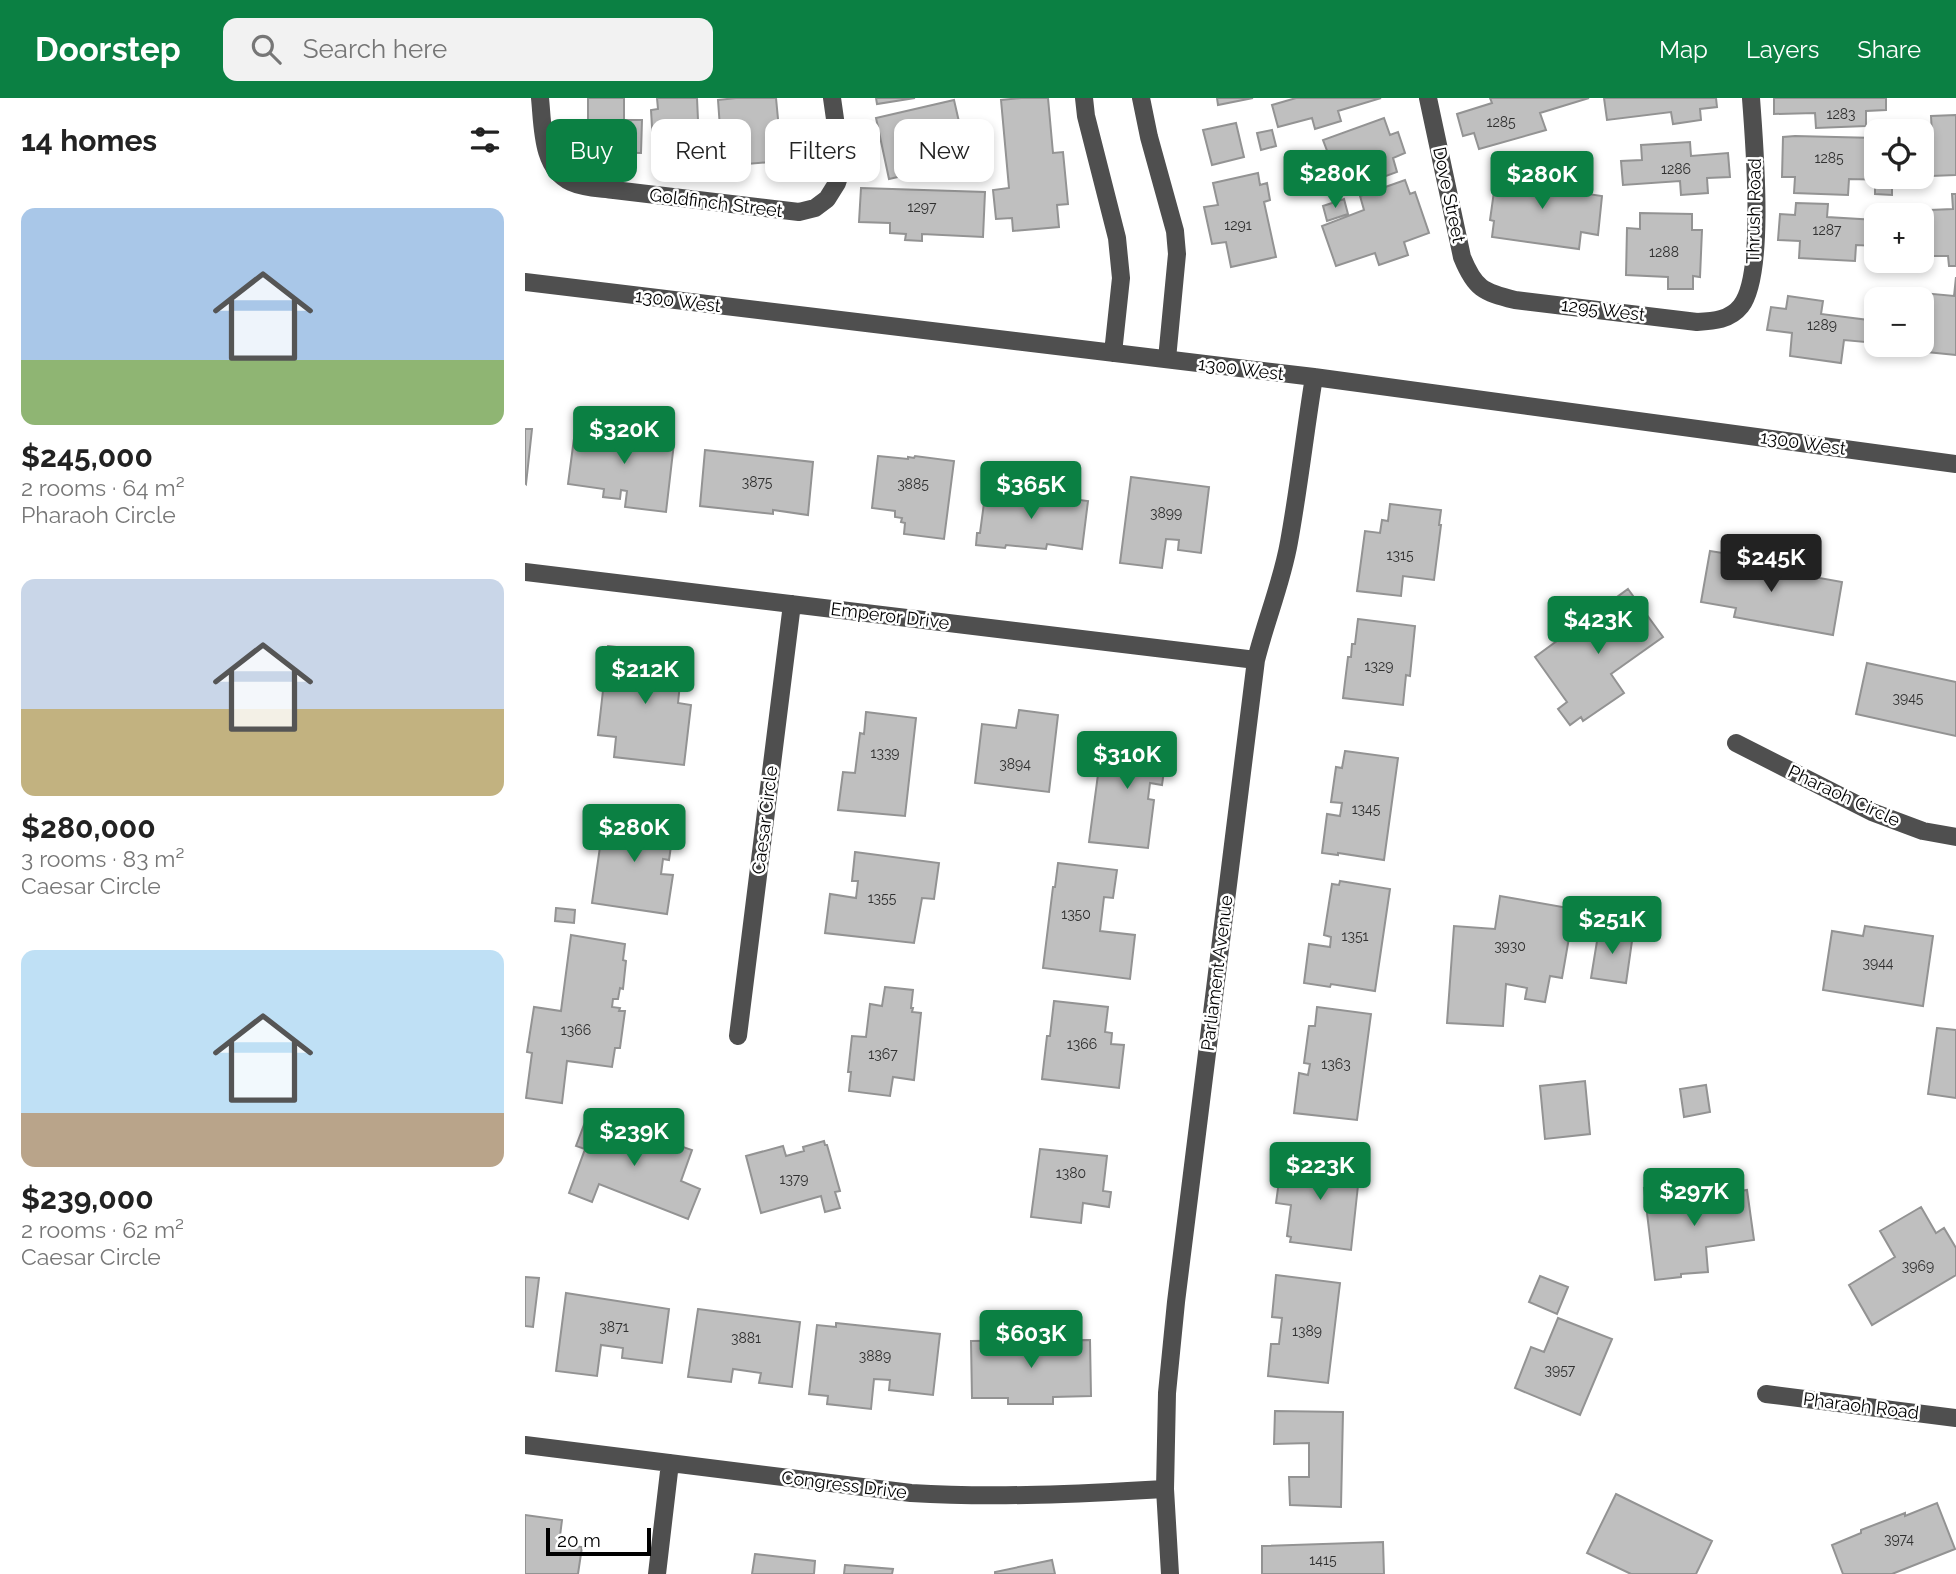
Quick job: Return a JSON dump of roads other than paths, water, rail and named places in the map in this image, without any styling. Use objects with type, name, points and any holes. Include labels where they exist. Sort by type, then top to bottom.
[{"type":"street","name":"Goldfinch Street","points":[[540,98],[551,162],[558,173],[570,181],[584,186],[799,212],[815,208],[827,199],[842,168],[832,98]]},
{"type":"street","points":[[1084,98],[1086,117],[1120,258],[1121,278],[1113,353]]},
{"type":"street","points":[[1141,98],[1175,231],[1177,254],[1167,359]]},
{"type":"street","name":"Dove Street","points":[[1428,98],[1462,257],[1479,288]]},
{"type":"street","name":"Thrush Road","points":[[1729,317],[1741,306],[1749,291],[1754,264],[1756,168],[1751,98]]},
{"type":"street","name":"1300 West","points":[[525,282],[1314,377],[1956,464]]},
{"type":"street","name":"1295 West","points":[[1479,288],[1515,300],[1697,322],[1729,317]]},
{"type":"street","name":"Parliament Avenue","points":[[1170,1574],[1165,1489],[1167,1393],[1176,1302],[1256,660],[1289,542],[1314,377]]},
{"type":"street","name":"Emperor Drive","points":[[525,572],[1256,660]]},
{"type":"street","name":"Caesar Circle","points":[[738,1036],[792,604]]},
{"type":"street","name":"Pharaoh Circle","points":[[1736,743],[1873,812],[1923,831],[1956,837]]},
{"type":"street","name":"Pharaoh Road","points":[[1766,1394],[1956,1418]]},
{"type":"street","name":"Congress Drive","points":[[525,1445],[911,1493],[964,1496],[1165,1489]]},
{"type":"street","points":[[657,1574],[670,1463]]}]
